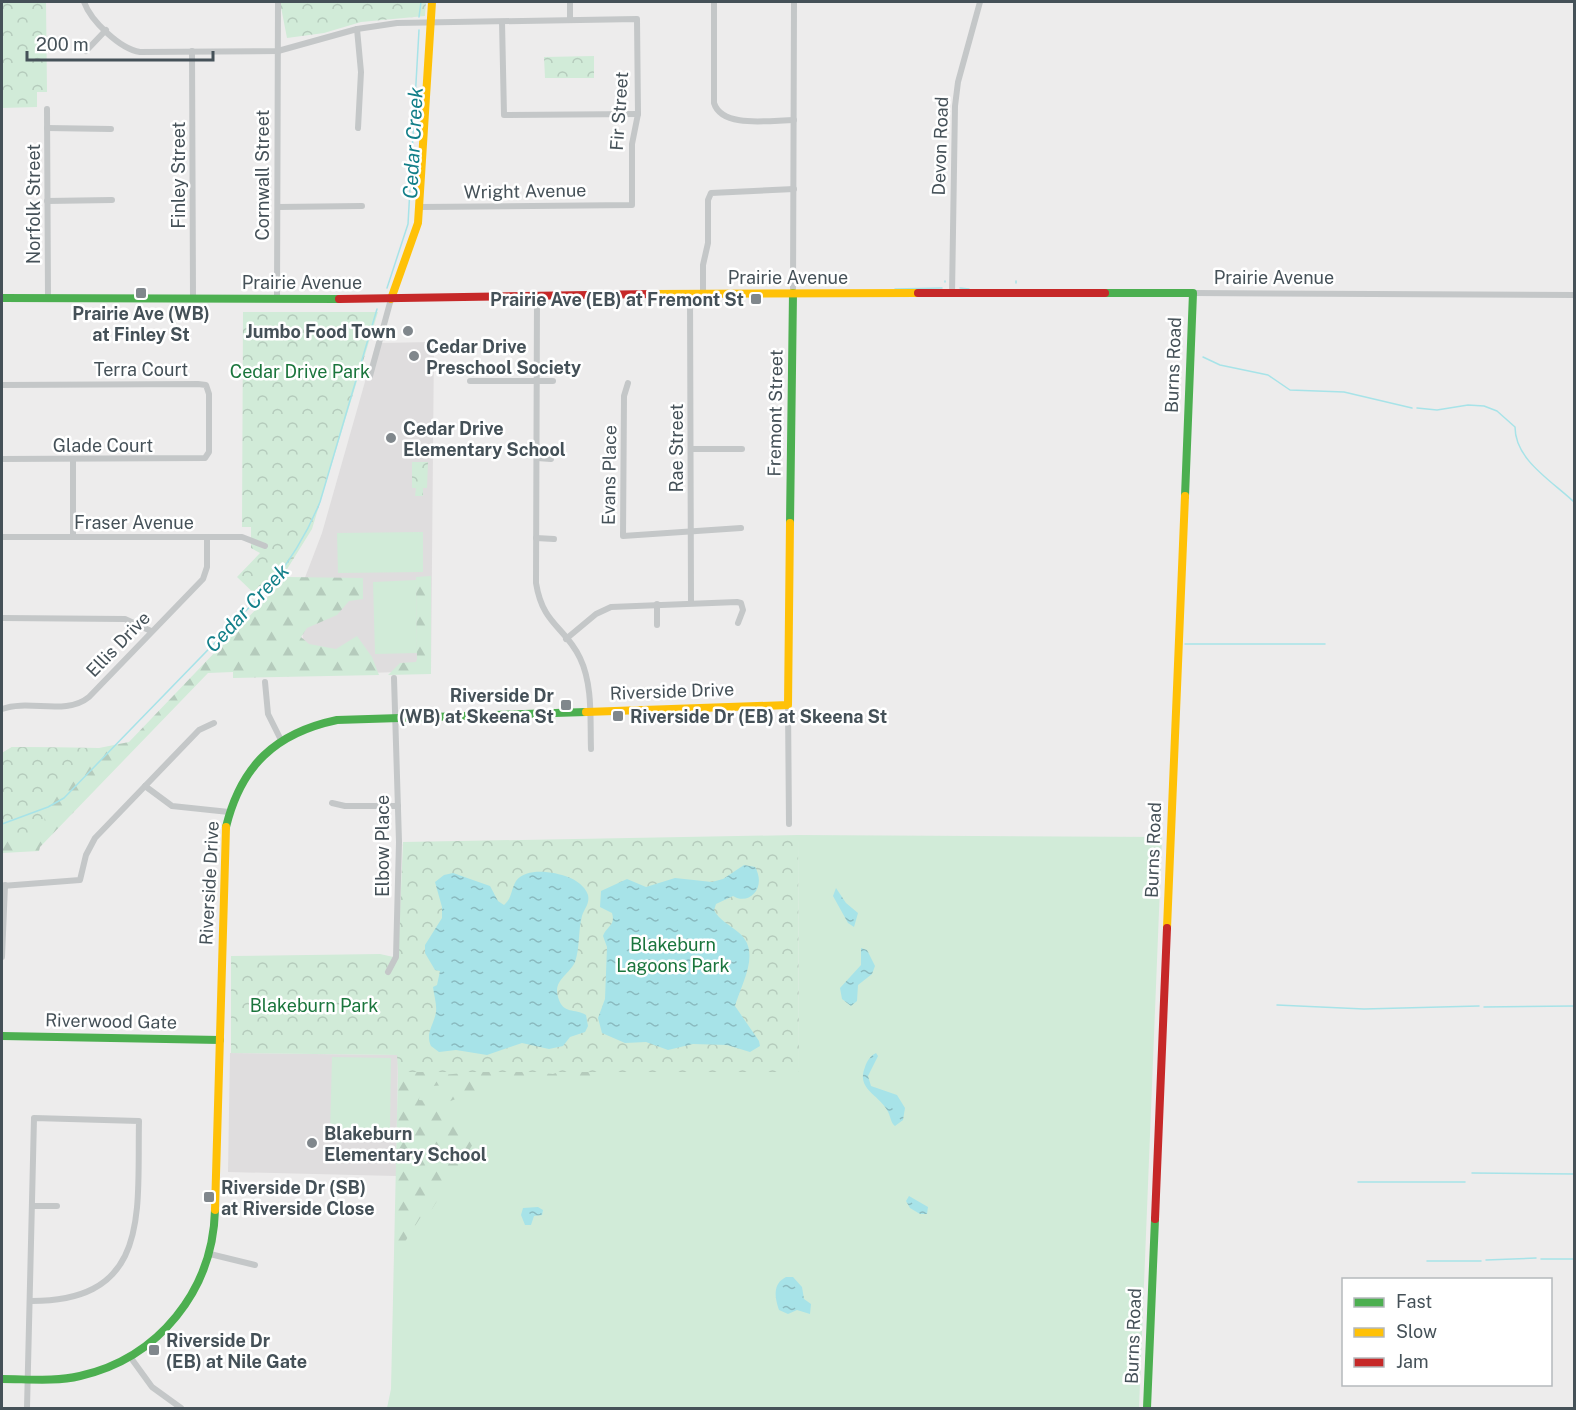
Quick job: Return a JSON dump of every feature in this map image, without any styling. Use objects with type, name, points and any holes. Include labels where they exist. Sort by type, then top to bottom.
[{"type":"street","points":[[84,2],[106,30],[132,51],[278,51],[357,29],[397,23],[570,20],[570,2]]},
{"type":"street","name":"Cornwall Street","points":[[277,299],[278,2]]},
{"type":"street","points":[[370,376],[391,298],[413,243],[420,207],[432,2]]},
{"type":"street","points":[[714,2],[714,104],[718,113],[729,120],[794,120]]},
{"type":"street","name":"Fremont Street","points":[[789,824],[794,2]]},
{"type":"street","name":"Devon Road","points":[[952,294],[955,106],[958,82],[980,2]]},
{"type":"street","name":"Fir Street","points":[[570,20],[637,19],[638,114],[632,144],[632,205]]},
{"type":"street","points":[[502,22],[504,115],[638,114]]},
{"type":"street","points":[[357,29],[361,72],[358,128]]},
{"type":"street","points":[[86,51],[106,30]]},
{"type":"street","name":"Finley Street","points":[[192,51],[193,298]]},
{"type":"street","name":"Norfolk Street","points":[[47,110],[48,298]]},
{"type":"street","points":[[47,128],[111,129]]},
{"type":"street","points":[[703,293],[703,266],[708,243],[708,200],[711,193],[794,189]]},
{"type":"street","points":[[47,201],[112,200]]},
{"type":"street","name":"Wright Avenue","points":[[420,207],[632,205]]},
{"type":"street","points":[[278,207],[362,206]]},
{"type":"street","name":"Prairie Avenue","points":[[2,298],[277,299],[690,293],[1575,295]]},
{"type":"street","name":"Rae Street","points":[[690,293],[691,602]]},
{"type":"street","name":"Burns Road","points":[[1147,1408],[1193,293]]},
{"type":"street","points":[[537,296],[536,538],[538,597],[549,620],[579,656],[584,670],[590,710],[591,749]]},
{"type":"street","points":[[470,381],[554,381]]},
{"type":"street","name":"Evans Place","points":[[627,383],[624,396],[623,536],[691,533]]},
{"type":"street","name":"Terra Court","points":[[2,385],[206,386],[209,394],[208,452],[205,458]]},
{"type":"street","points":[[691,449],[742,449]]},
{"type":"street","name":"Glade Court","points":[[2,459],[205,458]]},
{"type":"street","points":[[537,458],[551,459]]},
{"type":"street","points":[[73,537],[74,460]]},
{"type":"street","points":[[691,533],[741,528]]},
{"type":"street","name":"Fraser Avenue","points":[[2,537],[248,538],[265,546]]},
{"type":"street","name":"Ellis Drive","points":[[2,709],[18,705],[80,703],[204,575],[207,537]]},
{"type":"street","points":[[536,538],[554,539]]},
{"type":"street","points":[[566,639],[596,614],[611,607],[691,602],[741,603],[743,610],[738,623]]},
{"type":"street","points":[[657,604],[657,625]]},
{"type":"street","points":[[2,618],[125,619],[151,631]]},
{"type":"street","name":"Elbow Place","points":[[388,972],[396,957],[398,806],[394,678]]},
{"type":"street","points":[[266,682],[267,711],[281,740]]},
{"type":"street","name":"Riverside Drive","points":[[2,1379],[78,1377],[131,1358],[159,1337],[180,1315],[198,1286],[210,1254],[215,1220],[225,835],[229,812],[239,786],[250,770],[281,740],[308,727],[329,721],[590,710],[788,705]]},
{"type":"street","points":[[2,957],[3,886],[75,882],[82,878],[85,858],[93,842],[199,730],[214,723]]},
{"type":"street","points":[[145,786],[172,806],[229,812]]},
{"type":"street","points":[[332,803],[345,806],[398,806]]},
{"type":"street","name":"Riverwood Gate","points":[[2,1036],[220,1040]]},
{"type":"street","points":[[27,1408],[34,1118],[139,1121],[136,1220],[131,1245],[122,1262],[103,1282],[84,1294],[58,1301],[30,1301]]},
{"type":"street","points":[[32,1206],[57,1206]]},
{"type":"street","points":[[210,1254],[255,1265]]},
{"type":"street","points":[[131,1358],[152,1387],[182,1408]]},
{"type":"shaded area","name":"Cedar Drive Elementary School","points":[[434,342],[431,671],[304,675],[301,588],[322,533],[376,343]]},
{"type":"shaded area","name":"Blakeburn Elementary School","points":[[230,1053],[398,1055],[396,1176],[228,1172]]},
{"type":"green space","points":[[2,2],[46,2],[47,92],[37,92],[37,107],[2,108]]},
{"type":"green space","points":[[280,2],[426,2],[425,16],[361,22],[324,33],[287,38]]},
{"type":"green space","points":[[594,56],[594,78],[545,78],[544,57]]},
{"type":"green space","name":"Cedar Drive Park","points":[[243,312],[378,312],[312,529],[284,574],[260,599],[237,577],[260,553],[251,548],[251,527],[242,527]]},
{"type":"green space","points":[[412,462],[428,462],[427,488],[423,488],[423,496],[415,496],[416,488],[412,488]]},
{"type":"green space","points":[[423,532],[423,572],[338,573],[337,533]]},
{"type":"green space","points":[[431,576],[431,674],[388,675],[400,663],[416,662],[416,577]]},
{"type":"green space","points":[[287,577],[363,578],[363,599],[349,601],[337,615],[307,628],[301,637],[309,644],[336,649],[357,636],[372,657],[379,675],[233,678],[233,672],[208,673],[40,847],[39,851],[2,853],[2,753],[12,747],[99,748],[129,742]]},
{"type":"green space","points":[[416,580],[417,653],[375,654],[373,582]]},
{"type":"green space","points":[[12,747],[98,748],[45,804],[44,837],[2,838],[2,753]]},
{"type":"green space","points":[[798,835],[1162,837],[1139,1408],[387,1408],[391,1389],[398,1072],[799,1072]]},
{"type":"green space","name":"Blakeburn Lagoons Park","points":[[798,835],[799,1072],[398,1072],[397,1055],[231,1053],[231,956],[380,954],[398,958],[403,842]]},
{"type":"green space","points":[[399,1017],[425,1070],[440,1075],[504,1070],[553,1074],[593,1061],[613,1078],[501,1081],[448,1102],[445,1085],[420,1087],[419,1100],[431,1101],[447,1123],[466,1125],[473,1144],[432,1209],[424,1212],[401,1248],[396,1243]]},
{"type":"green space","points":[[332,1057],[391,1058],[390,1133],[330,1132]]},
{"type":"water","points":[[744,865],[755,867],[759,882],[758,888],[745,899],[733,896],[716,904],[714,910],[722,920],[738,932],[749,948],[748,967],[735,1006],[759,1041],[760,1046],[750,1052],[727,1045],[693,1044],[668,1050],[646,1042],[625,1043],[602,1033],[598,1018],[605,999],[607,947],[603,936],[612,923],[613,917],[612,913],[600,907],[601,891],[627,879],[646,887],[675,878],[712,882],[723,879]]},
{"type":"water","points":[[534,872],[548,872],[568,877],[585,889],[588,901],[581,922],[577,957],[560,982],[557,991],[560,1003],[566,1009],[586,1015],[588,1026],[585,1032],[570,1037],[563,1046],[549,1049],[522,1043],[487,1055],[456,1050],[439,1052],[431,1046],[429,1033],[436,1009],[433,987],[437,985],[440,971],[435,970],[425,953],[425,945],[442,918],[442,907],[435,882],[444,875],[453,873],[490,886],[498,901],[504,905],[509,900],[516,881]]},
{"type":"water","points":[[836,888],[846,903],[858,913],[854,927],[848,923],[833,896]]},
{"type":"water","points":[[861,948],[867,950],[875,966],[872,974],[858,985],[857,1001],[851,1006],[842,999],[840,988],[861,965]]},
{"type":"water","points":[[876,1053],[878,1056],[868,1076],[871,1086],[897,1095],[905,1108],[903,1120],[895,1126],[883,1104],[869,1091],[863,1081],[867,1063]]},
{"type":"water","points":[[909,1196],[928,1207],[927,1214],[920,1214],[910,1208],[906,1201]]},
{"type":"water","points":[[538,1207],[543,1210],[542,1215],[534,1216],[531,1225],[525,1225],[521,1215],[523,1208]]},
{"type":"water","points":[[786,1277],[793,1277],[802,1287],[804,1299],[811,1304],[810,1314],[797,1310],[788,1314],[779,1310],[777,1287],[778,1283]]},
{"type":"waterway","name":"Cedar Creek","points":[[419,17],[421,2]]},
{"type":"waterway","name":"Cedar Creek","points":[[387,288],[408,224],[419,30]]},
{"type":"waterway","points":[[895,289],[942,288]]},
{"type":"waterway","points":[[960,288],[969,289]]},
{"type":"waterway","name":"Cedar Creek","points":[[2,824],[48,807],[64,798],[269,587],[284,567],[304,536],[320,502],[377,309]]},
{"type":"waterway","points":[[1203,357],[1220,365],[1268,375],[1290,390],[1344,392],[1412,408]]},
{"type":"waterway","points":[[1417,408],[1437,410],[1468,405],[1484,406],[1497,411],[1515,427],[1521,450],[1528,460],[1574,502]]},
{"type":"waterway","points":[[1185,644],[1325,644]]},
{"type":"waterway","points":[[1277,1005],[1364,1009],[1479,1006]]},
{"type":"waterway","points":[[1484,1007],[1574,1006]]},
{"type":"waterway","points":[[1472,1173],[1574,1174]]},
{"type":"waterway","points":[[1358,1182],[1465,1182]]},
{"type":"waterway","points":[[1486,1260],[1536,1258]]},
{"type":"waterway","points":[[1541,1259],[1574,1259]]},
{"type":"waterway","points":[[1427,1261],[1481,1261]]},
{"type":"traffic: fast","points":[[790,523],[793,293]]},
{"type":"traffic: fast","points":[[1105,293],[1193,293],[1185,496]]},
{"type":"traffic: fast","points":[[2,298],[339,299]]},
{"type":"traffic: fast","points":[[226,827],[241,786],[251,770],[279,743],[315,726],[337,720],[586,712]]},
{"type":"traffic: fast","points":[[2,1036],[220,1040]]},
{"type":"traffic: fast","points":[[2,1379],[51,1380],[80,1376],[108,1367],[134,1354],[157,1337],[192,1293],[204,1267],[212,1239],[215,1210]]},
{"type":"traffic: fast","points":[[1147,1408],[1155,1219]]},
{"type":"traffic: slow","points":[[391,299],[418,223],[432,2]]},
{"type":"traffic: slow","points":[[652,294],[918,293]]},
{"type":"traffic: slow","points":[[1167,928],[1185,496]]},
{"type":"traffic: slow","points":[[586,712],[788,705],[790,523]]},
{"type":"traffic: slow","points":[[215,1210],[226,827]]},
{"type":"traffic: jam","points":[[918,293],[1105,293]]},
{"type":"traffic: jam","points":[[339,299],[652,294]]},
{"type":"traffic: jam","points":[[1155,1219],[1167,928]]},
{"type":"place","name":"Prairie Ave (WB) at Finley St","points":[[141,293]]},
{"type":"place","name":"Prairie Ave (EB) at Fremont St","points":[[756,299]]},
{"type":"place","name":"Jumbo Food Town","points":[[408,331]]},
{"type":"place","name":"Cedar Drive Preschool Society","points":[[414,356]]},
{"type":"place","name":"Cedar Drive Elementary School","points":[[391,438]]},
{"type":"place","name":"Riverside Dr (WB) at Skeena St","points":[[566,705]]},
{"type":"place","name":"Riverside Dr (EB) at Skeena St","points":[[618,716]]},
{"type":"place","name":"Blakeburn Elementary School","points":[[312,1143]]},
{"type":"place","name":"Riverside Dr (SB) at Riverside Close","points":[[209,1197]]},
{"type":"place","name":"Riverside Dr (EB) at Nile Gate","points":[[154,1350]]},
{"type":"park label","name":"Blakeburn Park","points":[[314,1005]]}]
